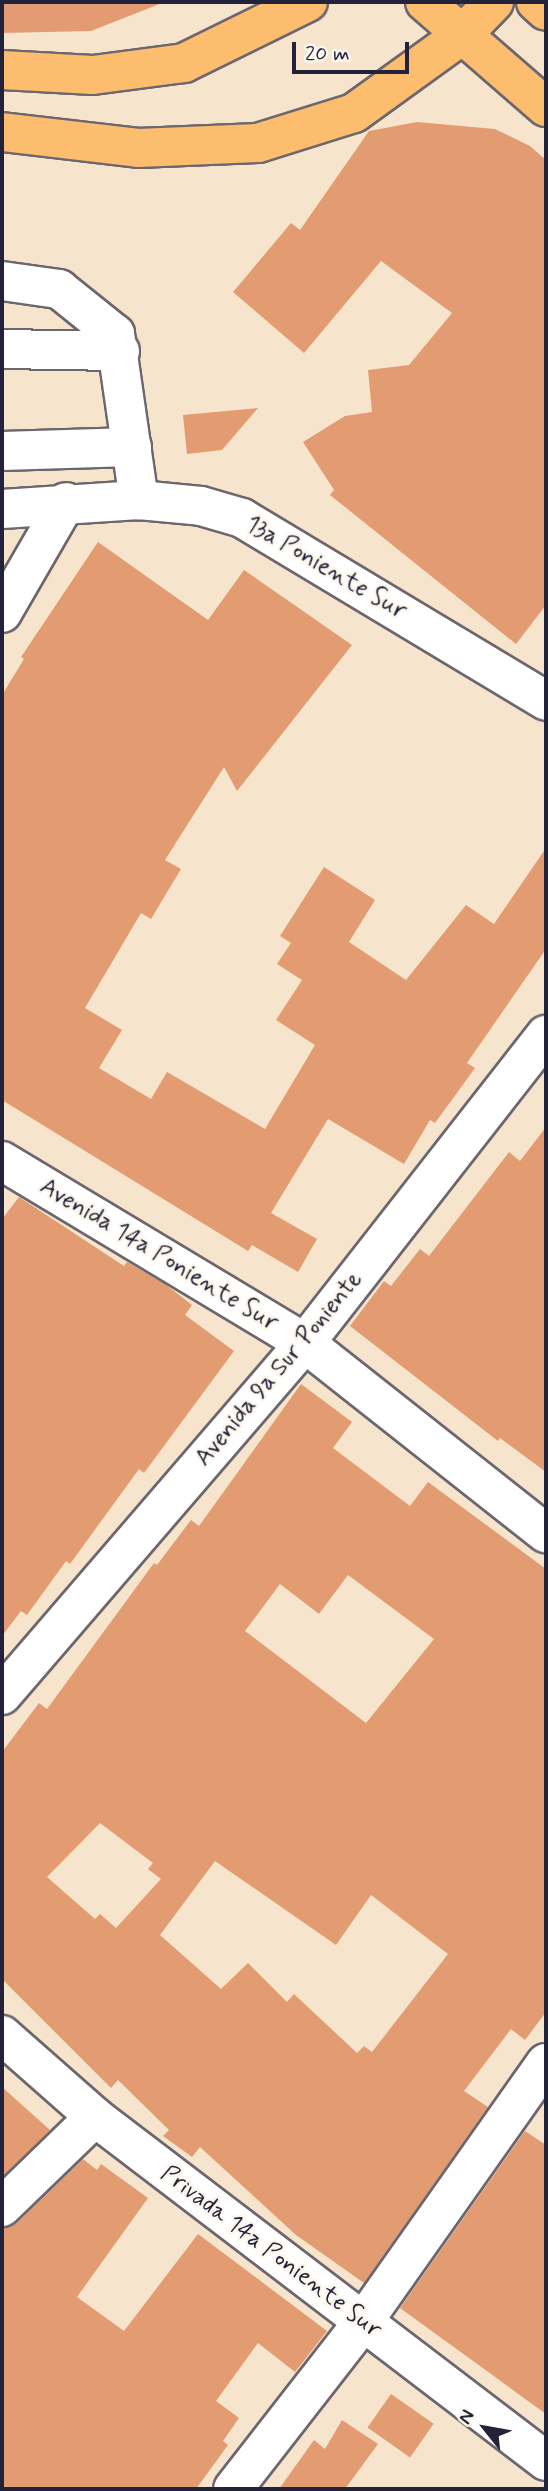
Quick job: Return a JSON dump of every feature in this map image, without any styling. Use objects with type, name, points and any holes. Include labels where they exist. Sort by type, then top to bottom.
[{"type":"main road","points":[[2,70],[93,75],[184,63],[308,2]]},
{"type":"main road","points":[[425,2],[546,107]]},
{"type":"main road","points":[[2,132],[138,148],[258,143],[354,113],[462,35],[494,2]]},
{"type":"main road","points":[[536,2],[546,11]]},
{"type":"street","points":[[2,281],[60,289],[115,334],[120,351],[139,500]]},
{"type":"street","points":[[2,349],[120,351]]},
{"type":"street","points":[[2,451],[132,447]]},
{"type":"street","name":"13a Poniente Sur","points":[[2,509],[66,502],[139,500],[201,506],[242,518],[546,701]]},
{"type":"street","points":[[2,613],[66,502]]},
{"type":"street","name":"Avenida 9a Sur Poniente","points":[[2,1695],[304,1343],[546,1035]]},
{"type":"street","name":"Avenida 14a Poniente Sur","points":[[2,1161],[304,1343],[546,1533]]},
{"type":"street","name":"Privada 14a Poniente Sur","points":[[2,2035],[95,2117],[546,2461]]},
{"type":"street","points":[[233,2489],[363,2322],[546,2063]]},
{"type":"street","points":[[2,2207],[95,2117]]},
{"type":"building","points":[[2,2],[162,3],[91,31],[2,33]]},
{"type":"building","points":[[417,122],[495,129],[530,146],[546,160],[546,605],[516,644],[330,495],[334,490],[303,442],[345,416],[372,412],[368,370],[409,365],[452,313],[381,261],[304,353],[233,292],[291,223],[300,230],[369,131]]},
{"type":"building","points":[[258,408],[222,450],[187,454],[183,415]]},
{"type":"building","points":[[98,542],[208,620],[244,570],[352,645],[237,791],[224,767],[165,860],[181,869],[151,919],[141,913],[85,1008],[122,1030],[99,1068],[151,1099],[167,1072],[265,1129],[315,1045],[276,1020],[302,980],[277,964],[291,943],[280,936],[324,867],[375,900],[349,942],[406,980],[466,905],[494,924],[546,848],[546,949],[467,1063],[475,1068],[435,1123],[430,1120],[404,1164],[328,1119],[271,1213],[317,1239],[298,1272],[252,1245],[248,1251],[2,1100],[2,695],[24,659],[21,657]]},
{"type":"building","points":[[546,1127],[546,1472],[500,1438],[498,1441],[350,1326],[384,1281],[391,1286],[420,1249],[429,1256],[509,1152],[520,1161]]},
{"type":"building","points":[[19,1197],[124,1266],[127,1262],[165,1284],[192,1305],[185,1315],[234,1351],[144,1473],[139,1469],[70,1564],[66,1561],[27,1615],[21,1611],[2,1636],[2,1219]]},
{"type":"building","points":[[301,1384],[352,1422],[333,1448],[410,1506],[428,1482],[546,1569],[546,2012],[525,2040],[511,2029],[464,2091],[488,2107],[364,2283],[296,2235],[200,2147],[192,2157],[163,2136],[169,2130],[118,2080],[111,2088],[2,1979],[2,1752],[39,1703],[47,1709],[154,1563],[157,1565],[191,1520],[199,1526]],"holes":[[[348,1575],[434,1639],[366,1723],[245,1631],[280,1584],[319,1614]],[[100,1823],[153,1863],[148,1869],[161,1879],[116,1928],[100,1914],[95,1919],[47,1877]],[[215,1861],[336,1945],[371,1895],[448,1954],[372,2052],[364,2046],[357,2053],[294,1994],[287,2002],[248,1963],[221,1989],[160,1935]]]},
{"type":"building","points":[[2,2087],[50,2130],[2,2177]]},
{"type":"building","points":[[525,2131],[546,2145],[546,2414],[400,2308]]},
{"type":"building","points":[[83,2159],[97,2170],[101,2164],[148,2198],[77,2297],[124,2331],[198,2234],[327,2331],[295,2372],[258,2343],[216,2401],[239,2418],[223,2441],[228,2445],[196,2489],[2,2489],[2,2228],[17,2223]]},
{"type":"building","points":[[391,2394],[434,2424],[410,2457],[367,2428]]},
{"type":"building","points":[[342,2420],[378,2444],[345,2489],[279,2489],[314,2440],[325,2449]]}]
